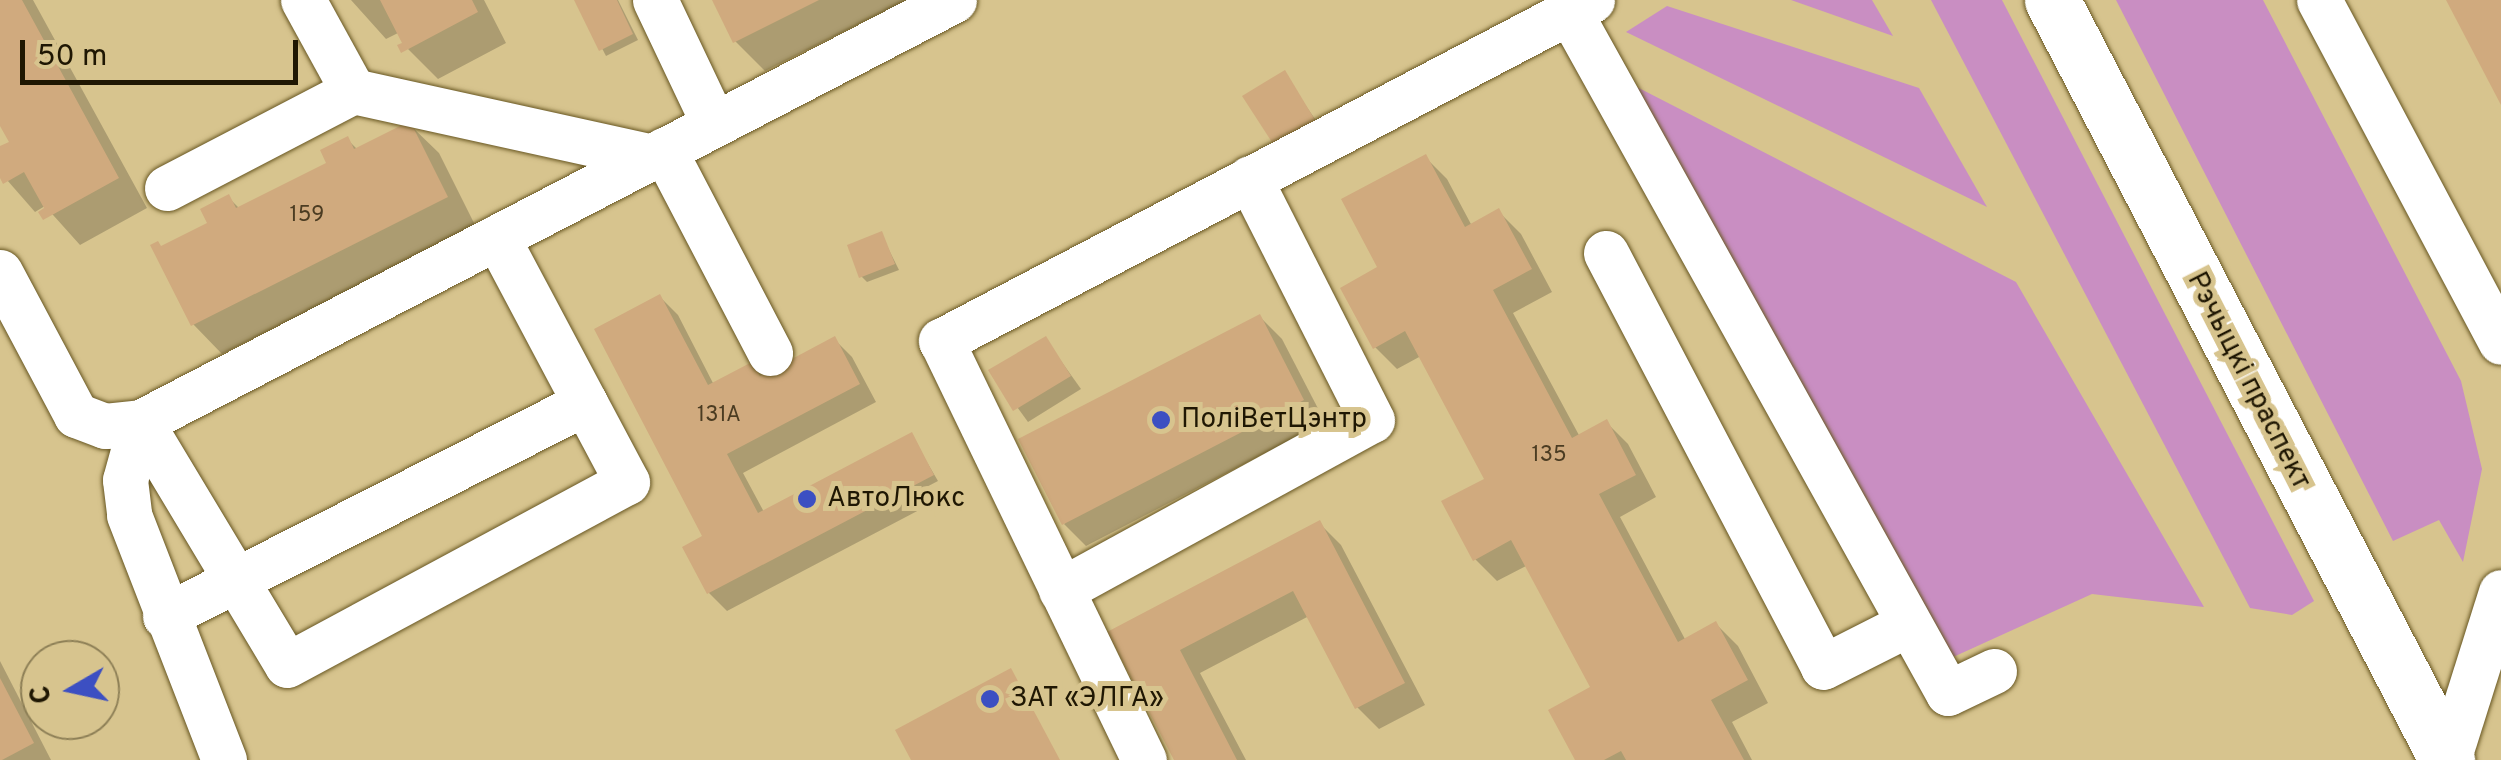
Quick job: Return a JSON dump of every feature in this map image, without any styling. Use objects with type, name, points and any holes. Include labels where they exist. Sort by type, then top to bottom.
[{"type":"main road","name":"Рэчыцкі праспект","points":[[2052,0],[2447,760]]},
{"type":"street","points":[[303,0],[352,91]]},
{"type":"street","points":[[655,0],[714,124]]},
{"type":"street","points":[[0,272],[76,415],[105,426],[141,422],[954,0]]},
{"type":"street","points":[[2320,0],[2501,342]]},
{"type":"street","points":[[1144,760],[941,341],[1552,10],[1948,694],[1994,671]]},
{"type":"street","points":[[167,188],[352,91],[658,154],[770,353]]},
{"type":"street","points":[[1062,590],[1372,420],[1248,178]]},
{"type":"street","points":[[141,422],[287,666],[627,482],[497,237]]},
{"type":"street","points":[[1606,253],[1823,667],[1908,624]]},
{"type":"street","points":[[165,616],[236,576],[585,403]]},
{"type":"street","points":[[141,422],[125,480],[128,515],[224,760]]},
{"type":"street","points":[[2447,760],[2501,592]]},
{"type":"shaded area","points":[[1791,0],[1872,0],[1893,36]]},
{"type":"shaded area","points":[[1931,0],[2002,0],[2314,601],[2292,615],[2250,608]]},
{"type":"shaded area","points":[[2116,0],[2263,0],[2461,381],[2482,469],[2463,562],[2439,520],[2393,541]]},
{"type":"shaded area","points":[[1667,6],[1919,88],[1987,207],[1626,32]]},
{"type":"shaded area","points":[[1633,85],[2016,282],[2204,607],[2092,594],[1951,658]]},
{"type":"building","points":[[0,0],[22,0],[119,178],[43,220],[38,212],[44,208],[24,172],[3,184],[0,178],[0,146],[9,142],[0,126]]},
{"type":"building","points":[[380,0],[472,0],[478,12],[401,53],[397,45],[402,43]]},
{"type":"building","points":[[574,0],[617,0],[633,34],[599,51]]},
{"type":"building","points":[[712,0],[819,0],[733,43]]},
{"type":"building","points":[[2446,0],[2501,0],[2501,105]]},
{"type":"building","points":[[1285,70],[1318,125],[1277,150],[1242,96]]},
{"type":"building","points":[[407,115],[448,197],[191,326],[150,245],[158,241],[161,246],[207,223],[200,209],[229,194],[236,208],[326,163],[320,150],[348,136],[354,149],[402,125]]},
{"type":"building","points":[[1426,154],[1465,227],[1499,208],[1532,269],[1493,290],[1572,438],[1607,419],[1636,475],[1599,494],[1678,642],[1716,621],[1748,680],[1711,700],[1744,760],[1626,760],[1621,751],[1604,760],[1575,760],[1548,710],[1590,687],[1511,540],[1473,561],[1441,501],[1484,479],[1405,331],[1373,349],[1340,288],[1377,267],[1341,199]]},
{"type":"building","points":[[882,231],[895,264],[859,278],[847,245]]},
{"type":"building","points":[[660,294],[708,385],[752,362],[760,376],[835,336],[860,384],[727,454],[758,513],[912,432],[934,475],[707,594],[682,547],[702,536],[594,329]]},
{"type":"building","name":"ПоліВетЦэнтр","points":[[1260,314],[1304,400],[1062,525],[1018,439]]},
{"type":"building","points":[[1046,336],[1071,376],[1013,411],[988,370]]},
{"type":"building","points":[[1320,520],[1405,683],[1355,709],[1293,591],[1180,650],[1237,760],[1174,760],[1107,632]]},
{"type":"building","name":"ЗАТ «ЭЛГА»","points":[[1011,668],[1060,760],[911,760],[895,730]]},
{"type":"building","points":[[0,678],[20,716],[20,740],[34,743],[0,760]]},
{"type":"place","name":"ПоліВетЦэнтр","points":[[1161,420]]},
{"type":"place","name":"АвтоЛюкс","points":[[807,499]]},
{"type":"place","name":"ЗАТ «ЭЛГА»","points":[[990,699]]}]
